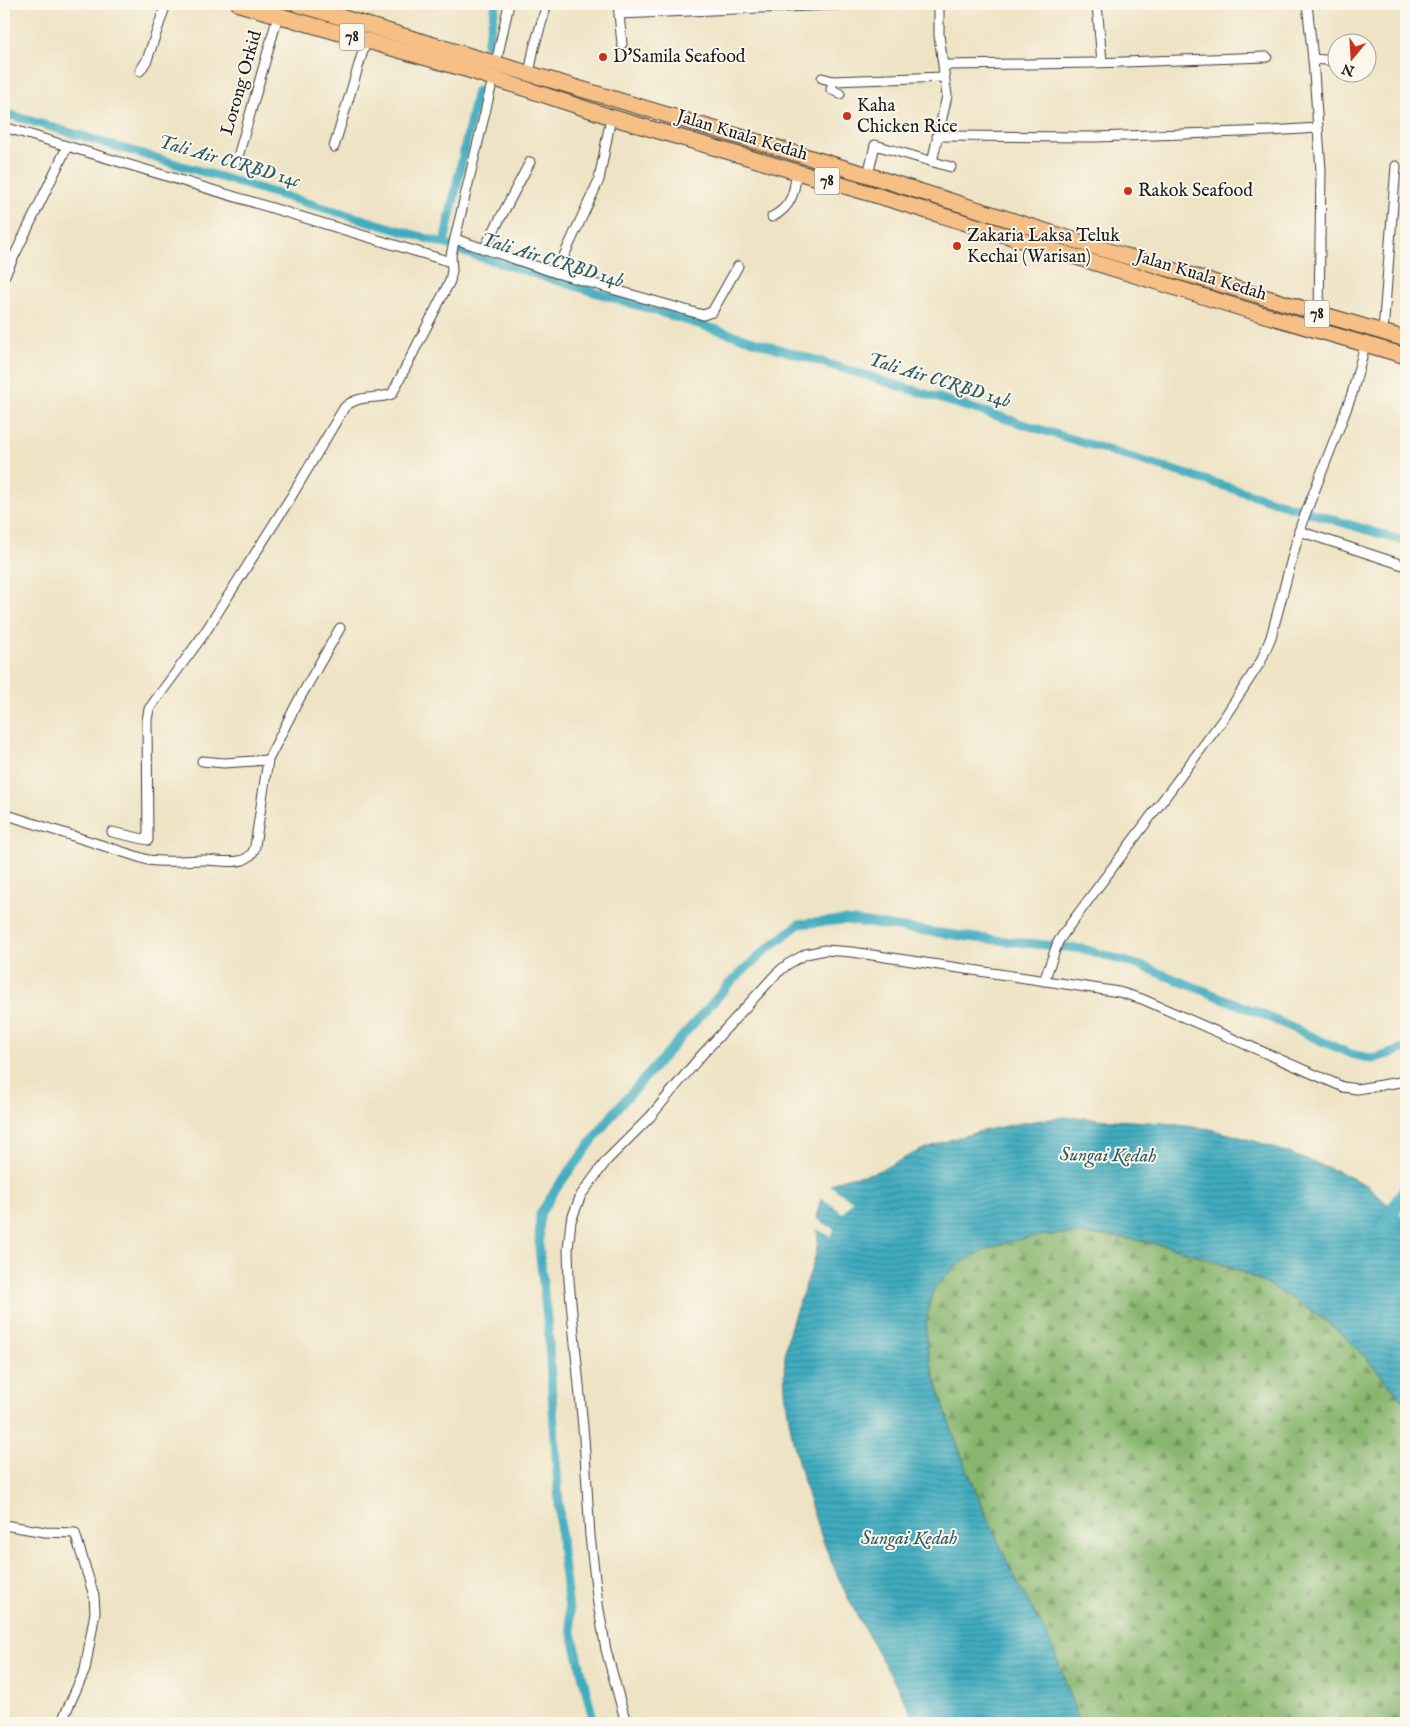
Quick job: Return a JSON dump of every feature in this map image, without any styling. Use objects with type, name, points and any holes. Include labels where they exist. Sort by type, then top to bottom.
[{"type":"main road","name":"Jalan Kuala Kedah","points":[[239,4],[366,41],[468,62]]},
{"type":"main road","name":"Jalan Kuala Kedah","points":[[297,4],[492,70],[611,117],[1406,356]]},
{"type":"main road","name":"Jalan Kuala Kedah","points":[[492,70],[529,74],[868,175],[1112,252],[1406,340]]},
{"type":"main road","points":[[1016,240],[1020,222]]},
{"type":"main road","points":[[1228,286],[1229,304]]},
{"type":"street","points":[[140,71],[150,51],[166,4]]},
{"type":"street","points":[[112,832],[148,840],[147,720],[149,709],[204,634],[291,497],[344,408],[349,402],[356,399],[392,394],[450,281],[454,241],[492,70],[509,4]]},
{"type":"street","points":[[529,74],[539,25],[547,4]]},
{"type":"street","points":[[618,4],[622,44]]},
{"type":"street","points":[[620,14],[856,4]]},
{"type":"street","points":[[932,162],[946,96],[939,35],[938,4]]},
{"type":"street","points":[[1097,4],[1102,62]]},
{"type":"street","points":[[1307,4],[1322,180],[1319,314]]},
{"type":"street","name":"Lorong Orkid","points":[[237,160],[278,16]]},
{"type":"street","points":[[334,148],[366,41]]},
{"type":"street","points":[[948,65],[1267,57]]},
{"type":"street","points":[[1313,59],[1328,60]]},
{"type":"street","points":[[822,78],[833,81],[944,77]]},
{"type":"street","points":[[833,81],[831,89],[840,94]]},
{"type":"street","points":[[556,273],[599,180],[611,117]]},
{"type":"street","points":[[4,127],[451,259]]},
{"type":"street","points":[[936,136],[1095,137],[1318,128]]},
{"type":"street","points":[[868,175],[875,145],[951,167]]},
{"type":"street","points":[[4,277],[67,147]]},
{"type":"street","points":[[484,249],[530,162]]},
{"type":"street","points":[[1383,332],[1396,166]]},
{"type":"street","points":[[772,218],[781,213],[792,199],[795,189],[796,172]]},
{"type":"street","points":[[454,241],[556,273],[703,315],[712,312],[738,266]]},
{"type":"street","points":[[1044,981],[1058,942],[1224,718],[1261,661],[1274,628],[1309,500],[1352,394],[1365,345]]},
{"type":"street","points":[[1300,528],[1406,566]]},
{"type":"street","points":[[4,814],[148,860],[166,862],[192,860],[240,861],[246,859],[254,852],[268,760],[340,628]]},
{"type":"street","points":[[202,761],[224,763],[268,760]]},
{"type":"street","points":[[626,1723],[606,1650],[598,1604],[589,1522],[584,1438],[569,1281],[568,1249],[571,1221],[581,1195],[607,1160],[650,1117],[699,1058],[776,974],[788,964],[806,954],[825,950],[852,952],[1119,992],[1142,999],[1343,1087],[1357,1089],[1406,1082]]},
{"type":"street","points":[[4,1525],[45,1532],[75,1533],[94,1596],[95,1612],[86,1666],[61,1723]]},
{"type":"green space","points":[[1082,1234],[1128,1239],[1170,1247],[1234,1269],[1273,1287],[1348,1338],[1406,1404],[1406,1723],[1078,1723],[1057,1659],[1007,1562],[954,1438],[930,1361],[925,1337],[932,1292],[942,1277],[961,1263],[984,1250],[1014,1240],[1047,1235]]},
{"type":"water","name":"Sungai Kedah","points":[[1064,1117],[1163,1123],[1210,1129],[1255,1141],[1340,1172],[1368,1186],[1406,1221],[1406,1404],[1378,1371],[1341,1333],[1303,1305],[1241,1271],[1164,1245],[1081,1234],[1041,1236],[1002,1244],[968,1259],[951,1270],[934,1290],[928,1307],[926,1333],[931,1364],[973,1485],[1007,1561],[1058,1661],[1067,1684],[1078,1723],[917,1723],[857,1615],[837,1574],[820,1532],[794,1445],[786,1401],[785,1356],[793,1318],[815,1257],[818,1211],[823,1195],[833,1183],[838,1181],[879,1171],[917,1152],[958,1137],[993,1128]]},
{"type":"pier","points":[[828,1184],[852,1201],[843,1213],[819,1196]]},
{"type":"pier","points":[[815,1218],[834,1229],[830,1236],[815,1228]]},
{"type":"waterway","points":[[487,44],[496,4]]},
{"type":"waterway","points":[[444,243],[477,91]]},
{"type":"waterway","name":"Tali Air CCRBD 14c","points":[[4,113],[449,245]]},
{"type":"waterway","name":"Tali Air CCRBD 14b","points":[[461,251],[1406,542]]},
{"type":"waterway","points":[[594,1723],[572,1633],[562,1553],[548,1328],[539,1247],[540,1214],[558,1186],[616,1110],[730,983],[766,950],[799,924],[845,920],[977,938],[1084,949],[1144,967],[1257,1012],[1351,1054],[1373,1059],[1406,1048]]},
{"type":"waterway","points":[[1387,1226],[1394,1209],[1406,1190]]},
{"type":"place","name":"D'Samila Seafood","points":[[603,57]]},
{"type":"place","name":"Kaha Chicken Rice","points":[[847,116]]},
{"type":"place","name":"Rakok Seafood","points":[[1128,191]]},
{"type":"place","name":"Zakaria Laksa Teluk Kechai (Warisan)","points":[[957,246]]}]
